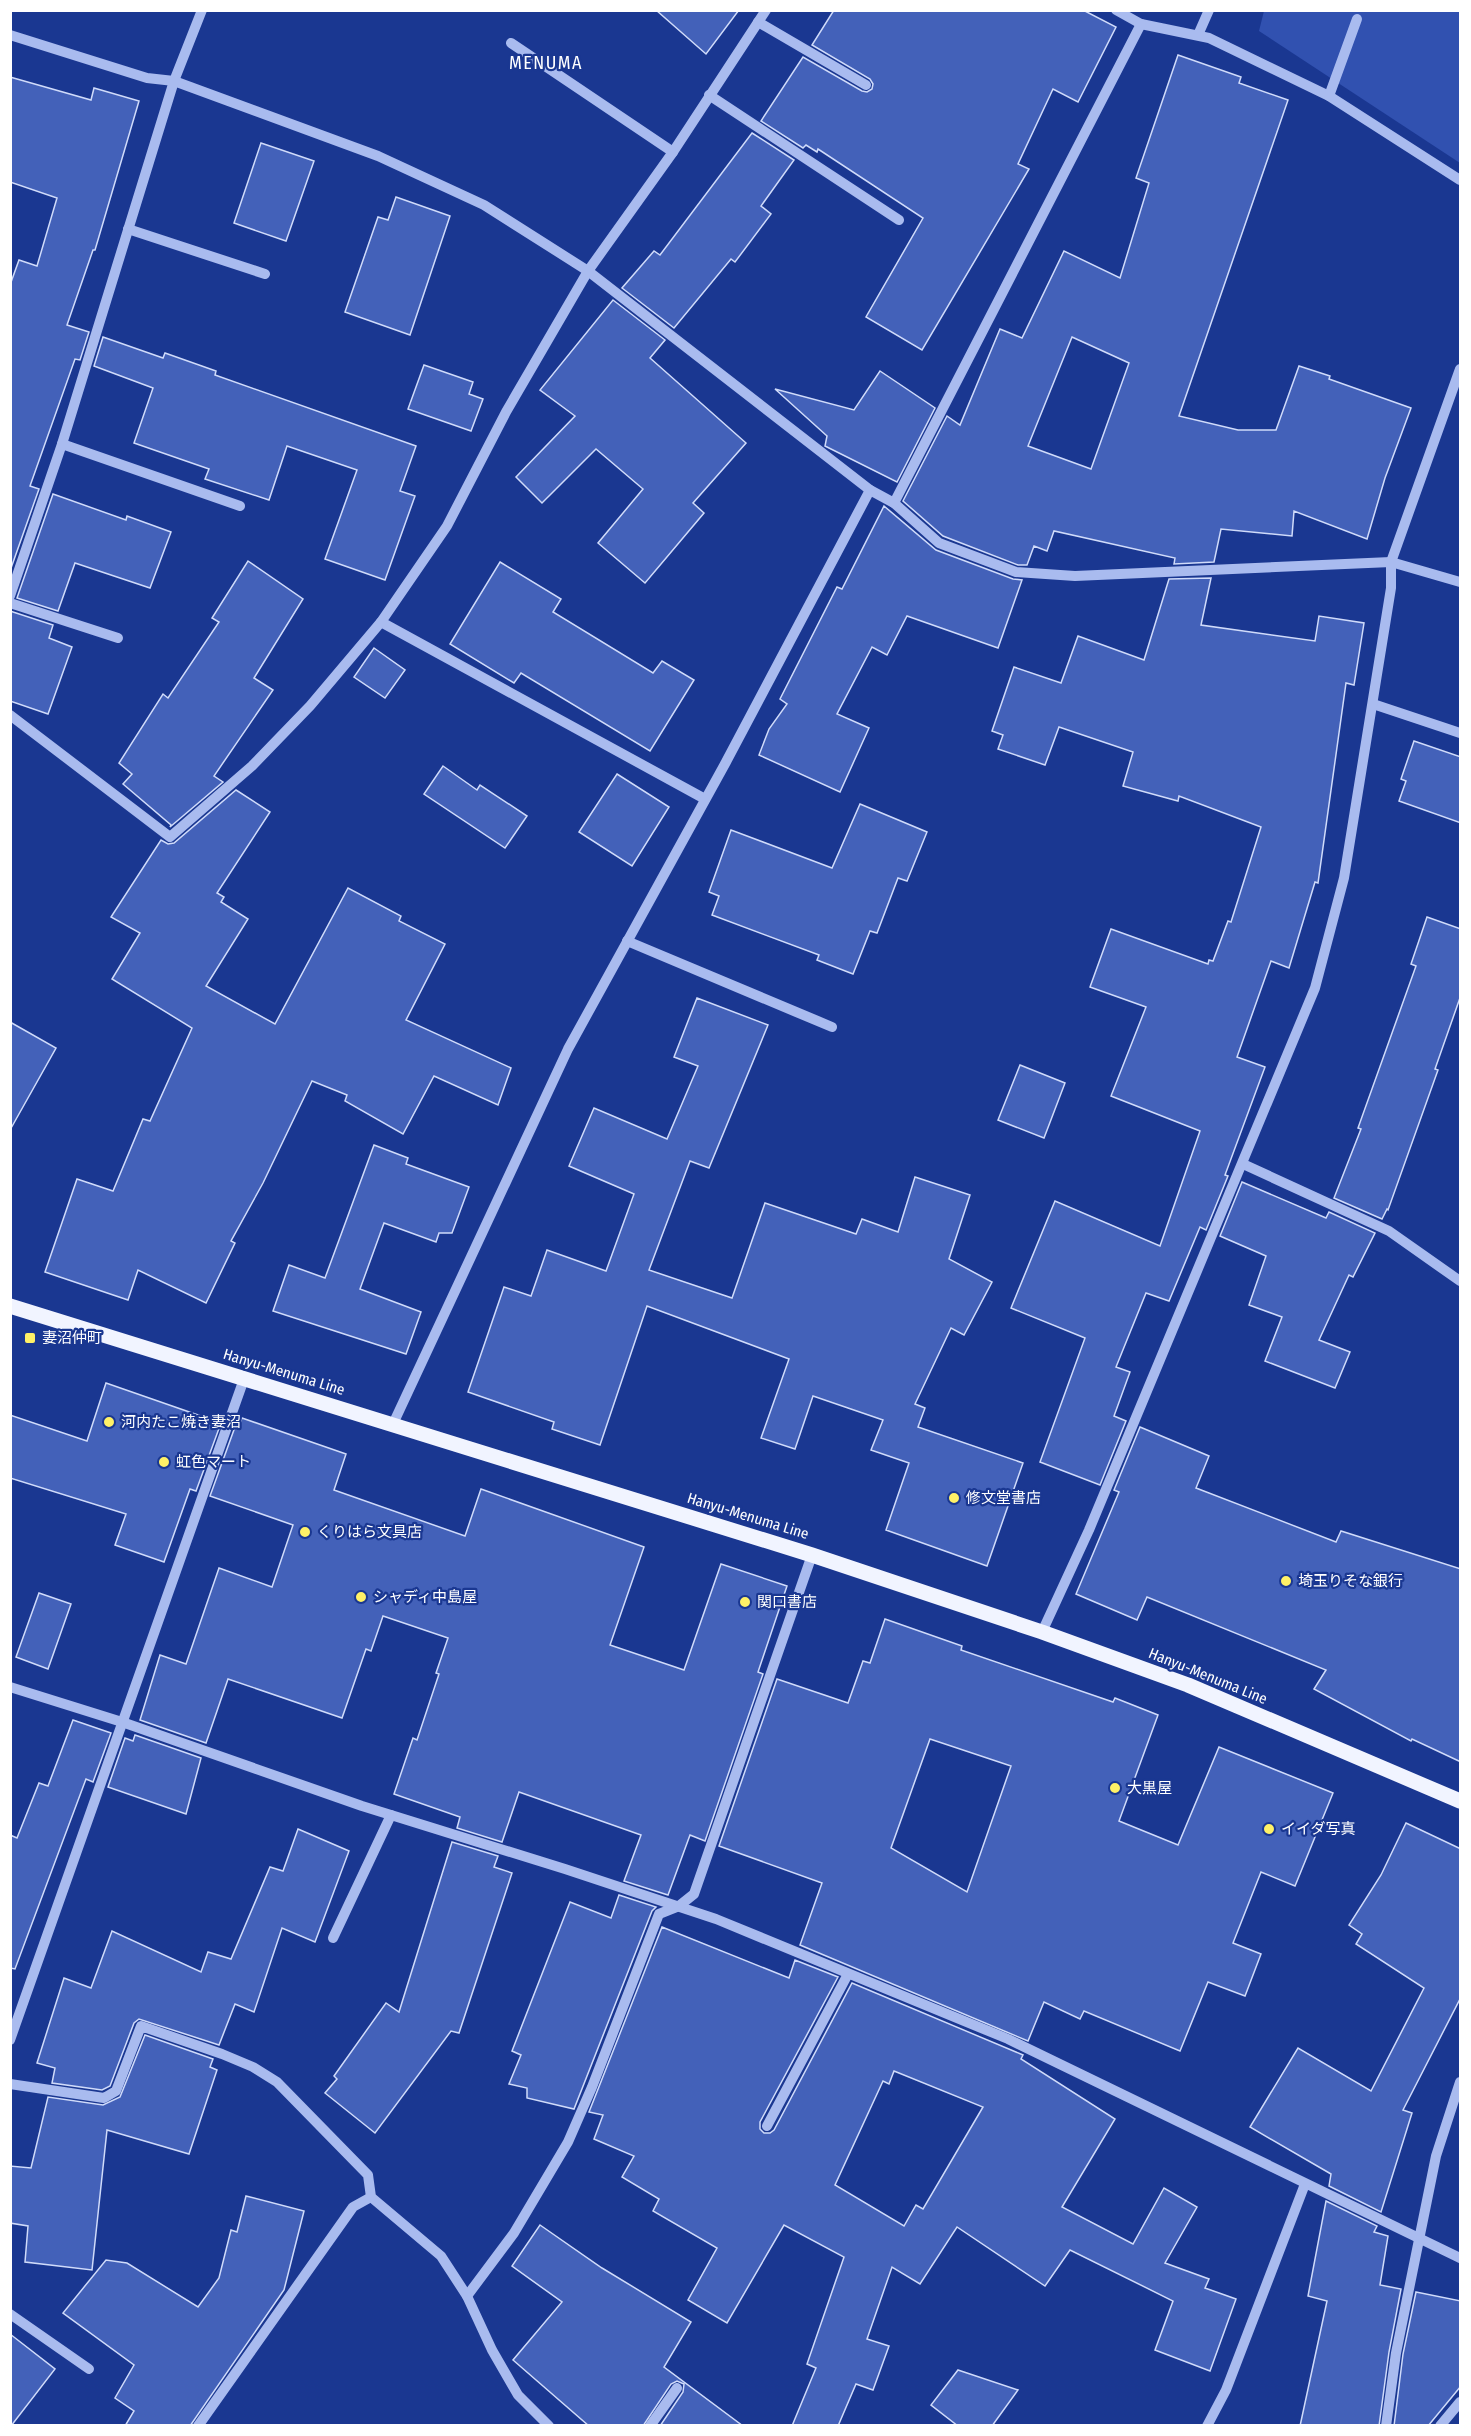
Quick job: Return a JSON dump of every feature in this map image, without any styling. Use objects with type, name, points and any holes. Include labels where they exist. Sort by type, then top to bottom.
[{"type":"main road","name":"Hanyu-Menuma Line","points":[[10,1306],[812,1555],[1042,1632],[1188,1686],[1461,1801]]},
{"type":"street","points":[[10,596],[62,444],[174,81],[202,10]]},
{"type":"street","points":[[10,715],[170,837],[252,766],[310,706],[381,622],[447,526],[506,412],[588,271],[673,152],[766,10]]},
{"type":"street","points":[[1116,10],[1141,24],[1209,38],[1329,96],[1461,180]]},
{"type":"street","points":[[1198,35],[1209,10]]},
{"type":"street","points":[[1329,96],[1358,19]]},
{"type":"street","points":[[758,22],[866,84]]},
{"type":"street","points":[[894,503],[1141,24]]},
{"type":"street","points":[[10,35],[147,78],[174,81],[378,156],[484,205],[588,271],[870,490],[894,503],[939,543],[1016,572],[1075,576],[1391,562],[1461,582]]},
{"type":"street","points":[[511,43],[673,152]]},
{"type":"street","points":[[709,95],[899,220]]},
{"type":"street","points":[[128,229],[264,274]]},
{"type":"street","points":[[1042,1632],[1089,1530],[1315,988],[1344,878],[1391,588],[1391,562],[1461,369]]},
{"type":"street","points":[[62,444],[240,506]]},
{"type":"street","points":[[393,1424],[568,1049],[870,490]]},
{"type":"street","points":[[10,603],[118,638]]},
{"type":"street","points":[[381,622],[705,799]]},
{"type":"street","points":[[1373,704],[1461,733]]},
{"type":"street","points":[[627,941],[832,1027]]},
{"type":"street","points":[[1243,1164],[1389,1230],[1461,1281]]},
{"type":"street","points":[[10,2040],[244,1378]]},
{"type":"street","points":[[467,2296],[514,2234],[568,2142],[592,2087],[659,1914],[679,1906],[694,1894],[812,1555]]},
{"type":"street","points":[[10,1687],[122,1722],[391,1815],[679,1906],[1008,2039],[1461,2258]]},
{"type":"street","points":[[333,1938],[391,1815]]},
{"type":"street","points":[[767,2126],[848,1974]]},
{"type":"street","points":[[10,2084],[104,2098],[116,2091],[141,2026],[222,2054],[253,2067],[277,2082],[368,2175],[371,2197],[441,2256],[467,2296],[492,2350],[518,2396],[549,2426]]},
{"type":"street","points":[[1386,2426],[1396,2353],[1436,2156],[1461,2082]]},
{"type":"street","points":[[1207,2426],[1226,2390],[1305,2184]]},
{"type":"street","points":[[198,2426],[353,2207],[371,2197]]},
{"type":"street","points":[[10,2314],[89,2369]]},
{"type":"street","points":[[650,2426],[677,2388]]},
{"type":"street","points":[[1440,2426],[1461,2402]]},
{"type":"shaded area","points":[[1264,11],[1460,11],[1460,163],[1259,31]]},
{"type":"building","points":[[656,10],[739,10],[706,54]]},
{"type":"building","points":[[834,10],[1083,10],[1116,27],[1078,102],[1053,89],[1018,164],[1029,169],[922,350],[866,317],[923,218],[818,149],[817,152],[806,145],[803,148],[761,121],[803,57],[862,91],[867,92],[872,89],[873,84],[870,79],[812,45]]},
{"type":"building","points":[[1178,55],[1241,77],[1239,83],[1288,100],[1179,416],[1238,430],[1276,430],[1299,366],[1411,408],[1385,478],[1367,539],[1294,511],[1292,536],[1221,529],[1214,562],[1174,564],[1175,558],[1054,531],[1047,551],[1034,546],[1027,565],[1018,565],[943,536],[903,501],[947,416],[960,425],[1000,329],[1022,338],[1064,251],[1120,278],[1149,183],[1136,178]],"holes":[[[1072,337],[1129,363],[1091,469],[1028,446]]]},
{"type":"building","points":[[10,77],[91,100],[94,88],[139,101],[95,250],[93,250],[67,325],[89,332],[80,360],[75,359],[30,486],[39,489],[10,571],[10,285],[19,260],[37,266],[57,198],[10,182]]},
{"type":"building","points":[[752,133],[794,160],[761,206],[771,214],[735,262],[731,259],[674,328],[622,288],[654,251],[660,255]]},
{"type":"building","points":[[261,143],[314,161],[286,241],[234,223]]},
{"type":"building","points":[[396,197],[450,216],[410,335],[345,312],[378,217],[388,220]]},
{"type":"building","points":[[613,300],[665,340],[650,358],[746,443],[693,503],[704,513],[645,583],[598,543],[643,489],[596,449],[542,503],[516,477],[575,416],[540,390]]},
{"type":"building","points":[[103,337],[163,358],[165,353],[216,371],[215,375],[416,446],[400,491],[415,496],[385,580],[325,559],[357,470],[287,446],[269,500],[205,479],[209,469],[134,443],[153,388],[94,366]]},
{"type":"building","points":[[424,365],[473,382],[469,394],[483,399],[471,431],[408,409]]},
{"type":"building","points":[[880,371],[935,408],[897,482],[825,446],[827,436],[775,389],[854,410]]},
{"type":"building","points":[[53,494],[126,520],[127,516],[171,532],[150,588],[75,563],[58,611],[17,598]]},
{"type":"building","points":[[884,506],[936,550],[1013,579],[1022,580],[998,648],[907,616],[887,655],[872,647],[837,714],[869,728],[840,792],[759,755],[769,729],[787,704],[780,699],[837,587],[842,589]]},
{"type":"building","points":[[248,561],[303,599],[254,678],[273,690],[214,776],[223,782],[170,827],[171,825],[123,784],[132,774],[119,763],[163,694],[168,698],[219,622],[212,618]]},
{"type":"building","points":[[500,562],[561,599],[553,612],[653,673],[662,661],[694,680],[650,751],[521,673],[514,683],[450,644]]},
{"type":"building","points":[[1211,578],[1201,625],[1315,641],[1319,616],[1364,623],[1354,685],[1346,683],[1318,883],[1315,882],[1289,968],[1271,961],[1237,1057],[1265,1067],[1225,1175],[1228,1176],[1206,1230],[1200,1227],[1169,1301],[1146,1293],[1116,1367],[1130,1372],[1114,1416],[1126,1421],[1100,1485],[1040,1462],[1085,1338],[1011,1308],[1055,1201],[1160,1246],[1200,1131],[1111,1096],[1146,1007],[1090,987],[1111,929],[1208,964],[1209,960],[1213,961],[1228,921],[1231,922],[1261,827],[1179,796],[1178,801],[1123,786],[1133,752],[1059,727],[1045,765],[998,749],[1003,735],[992,731],[1014,667],[1061,683],[1078,636],[1144,660],[1169,579]]},
{"type":"building","points":[[10,611],[53,625],[49,638],[72,647],[48,714],[10,701]]},
{"type":"building","points":[[374,648],[405,670],[385,698],[354,677]]},
{"type":"building","points":[[1414,741],[1461,757],[1461,823],[1399,801],[1406,781],[1401,779]]},
{"type":"building","points":[[443,766],[477,790],[480,785],[527,816],[505,848],[424,794]]},
{"type":"building","points":[[617,774],[669,807],[632,866],[579,832]]},
{"type":"building","points":[[236,790],[270,812],[217,893],[224,897],[221,902],[248,919],[206,986],[275,1024],[348,888],[401,916],[399,921],[445,944],[406,1020],[511,1068],[498,1105],[434,1076],[403,1134],[345,1101],[347,1095],[312,1081],[263,1183],[231,1241],[235,1243],[206,1303],[138,1270],[128,1300],[45,1272],[77,1179],[113,1191],[143,1119],[150,1121],[192,1028],[112,979],[140,933],[111,917],[161,840],[168,844],[174,843]]},
{"type":"building","points":[[860,804],[927,832],[907,881],[898,878],[877,933],[870,931],[853,974],[817,960],[819,955],[712,915],[719,896],[709,892],[731,830],[832,868]]},
{"type":"building","points":[[1427,917],[1461,929],[1461,995],[1435,1069],[1438,1070],[1388,1210],[1382,1219],[1334,1198],[1361,1129],[1358,1128],[1416,966],[1411,964]]},
{"type":"building","points":[[697,998],[768,1025],[709,1168],[690,1161],[649,1270],[732,1298],[765,1203],[856,1234],[862,1219],[898,1232],[915,1177],[970,1195],[949,1259],[992,1282],[964,1335],[951,1328],[915,1404],[925,1408],[918,1427],[1023,1463],[987,1566],[886,1530],[909,1463],[871,1450],[883,1420],[813,1396],[795,1449],[761,1438],[789,1359],[647,1306],[600,1445],[552,1429],[554,1422],[468,1392],[504,1287],[531,1296],[547,1250],[606,1271],[634,1194],[569,1166],[594,1108],[667,1139],[698,1066],[674,1057]]},
{"type":"building","points":[[10,1022],[56,1048],[10,1130]]},
{"type":"building","points":[[1020,1065],[1065,1083],[1044,1138],[998,1120]]},
{"type":"building","points":[[374,1145],[408,1158],[406,1164],[469,1187],[452,1233],[439,1233],[436,1242],[384,1223],[360,1289],[421,1312],[406,1354],[273,1311],[289,1265],[325,1278]]},
{"type":"building","points":[[1242,1182],[1326,1218],[1329,1212],[1375,1233],[1353,1277],[1349,1275],[1319,1340],[1350,1352],[1335,1388],[1265,1361],[1282,1317],[1249,1305],[1266,1256],[1220,1236]]},
{"type":"building","points":[[106,1383],[221,1423],[196,1491],[190,1489],[164,1562],[115,1545],[126,1514],[10,1478],[10,1415],[87,1441]]},
{"type":"building","points":[[242,1418],[346,1454],[334,1490],[465,1536],[481,1489],[644,1547],[610,1645],[684,1670],[721,1564],[787,1586],[758,1672],[763,1674],[705,1841],[690,1835],[668,1895],[624,1881],[641,1835],[519,1792],[502,1842],[457,1828],[460,1817],[394,1794],[413,1738],[417,1740],[439,1674],[436,1673],[448,1638],[383,1616],[371,1651],[366,1649],[342,1718],[228,1679],[206,1743],[140,1720],[160,1655],[186,1664],[219,1568],[272,1587],[293,1525],[210,1496],[235,1427],[238,1429]]},
{"type":"building","points":[[1140,1427],[1209,1456],[1196,1488],[1336,1542],[1341,1531],[1461,1569],[1461,1762],[1412,1739],[1411,1741],[1314,1689],[1326,1670],[1147,1597],[1137,1620],[1076,1594],[1119,1492],[1114,1490]]},
{"type":"building","points":[[39,1593],[71,1604],[48,1669],[16,1657]]},
{"type":"building","points":[[885,1619],[962,1646],[961,1650],[1113,1702],[1115,1698],[1158,1715],[1119,1821],[1178,1845],[1219,1747],[1333,1793],[1295,1886],[1261,1872],[1233,1943],[1261,1954],[1245,1996],[1208,1982],[1180,2051],[1084,2011],[1080,2019],[1044,2002],[1028,2041],[800,1945],[822,1883],[719,1846],[777,1679],[848,1703],[863,1661],[870,1663]],"holes":[[[930,1739],[1011,1766],[967,1892],[891,1848]]]},
{"type":"building","points":[[73,1720],[111,1733],[93,1782],[86,1779],[15,1969],[10,1968],[10,1835],[17,1838],[39,1783],[48,1786]]},
{"type":"building","points":[[135,1735],[201,1758],[186,1814],[108,1787],[125,1738],[133,1741]]},
{"type":"building","points":[[1406,1823],[1461,1849],[1461,1997],[1403,2110],[1412,2113],[1381,2212],[1329,2186],[1331,2174],[1250,2127],[1298,2048],[1371,2091],[1424,1988],[1356,1944],[1362,1934],[1349,1925],[1381,1875]]},
{"type":"building","points":[[298,1829],[349,1851],[315,1942],[282,1928],[254,2012],[235,2004],[219,2045],[139,2019],[134,2023],[110,2086],[102,2090],[52,2083],[55,2068],[37,2063],[64,1978],[91,1988],[112,1931],[201,1972],[208,1952],[231,1959],[270,1867],[283,1871]]},
{"type":"building","points":[[452,1842],[498,1856],[494,1867],[512,1873],[459,2033],[451,2031],[375,2133],[325,2093],[337,2079],[334,2076],[386,2003],[399,2012]]},
{"type":"building","points":[[619,1895],[656,1907],[652,1911],[574,2109],[527,2098],[527,2088],[509,2084],[521,2055],[512,2051],[570,1902],[611,1918]]},
{"type":"building","points":[[662,1927],[789,1978],[795,1960],[838,1977],[760,2122],[760,2129],[764,2133],[774,2130],[852,1983],[1023,2055],[1021,2059],[1115,2119],[1062,2207],[1133,2244],[1164,2188],[1197,2207],[1165,2263],[1209,2279],[1205,2288],[1236,2299],[1210,2371],[1155,2350],[1173,2301],[1070,2250],[1045,2286],[957,2227],[920,2284],[892,2267],[867,2339],[889,2346],[873,2390],[856,2384],[838,2426],[792,2426],[816,2368],[807,2364],[844,2257],[784,2225],[727,2323],[688,2300],[717,2248],[653,2211],[659,2199],[622,2177],[634,2156],[594,2139],[603,2115],[589,2112]],"holes":[[[894,2071],[983,2107],[923,2209],[916,2205],[904,2226],[835,2185],[883,2081],[889,2084]]]},
{"type":"building","points":[[145,2035],[213,2059],[210,2067],[217,2070],[189,2154],[107,2130],[92,2270],[25,2262],[28,2226],[10,2223],[10,2166],[31,2168],[48,2097],[103,2105],[120,2097]]},
{"type":"building","points":[[246,2196],[304,2211],[284,2290],[190,2426],[125,2426],[134,2411],[115,2398],[134,2365],[63,2313],[106,2260],[127,2263],[198,2307],[219,2278],[231,2230],[237,2232]]},
{"type":"building","points":[[1326,2201],[1377,2226],[1374,2232],[1388,2236],[1380,2285],[1401,2289],[1389,2352],[1379,2426],[1300,2426],[1327,2301],[1308,2296]]},
{"type":"building","points":[[540,2225],[602,2268],[691,2322],[664,2367],[743,2426],[660,2426],[683,2392],[684,2384],[677,2381],[671,2384],[643,2426],[589,2426],[513,2360],[562,2302],[512,2266]]},
{"type":"building","points":[[1416,2292],[1461,2301],[1461,2386],[1428,2426],[1394,2426],[1403,2354]]},
{"type":"building","points":[[10,2334],[55,2369],[11,2426],[10,2426]]},
{"type":"building","points":[[958,2370],[1018,2390],[992,2426],[958,2426],[931,2405]]},
{"type":"place","name":"妻沼仲町","points":[[30,1338]]},
{"type":"place","name":"河内たこ焼き妻沼","points":[[109,1422]]},
{"type":"place","name":"虹色マート","points":[[164,1462]]},
{"type":"place","name":"修文堂書店","points":[[954,1498]]},
{"type":"place","name":"くりはら文具店","points":[[305,1532]]},
{"type":"place","name":"埼玉りそな銀行","points":[[1286,1581]]},
{"type":"place","name":"シャディ中島屋","points":[[361,1597]]},
{"type":"place","name":"関口書店","points":[[745,1602]]},
{"type":"place","name":"大黒屋","points":[[1115,1788]]},
{"type":"place","name":"イイダ写真","points":[[1269,1829]]},
{"type":"district","name":"MENUMA","points":[[546,63]]}]
